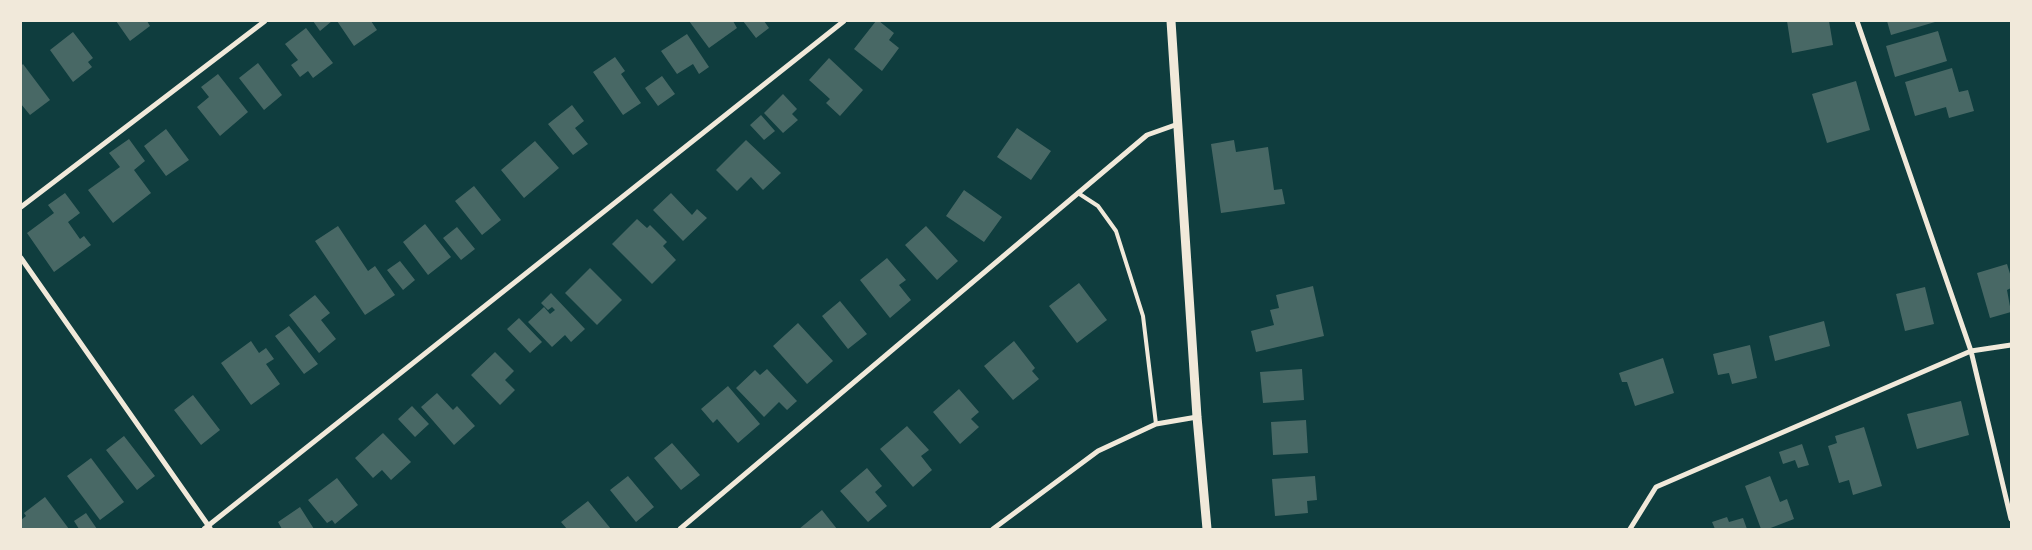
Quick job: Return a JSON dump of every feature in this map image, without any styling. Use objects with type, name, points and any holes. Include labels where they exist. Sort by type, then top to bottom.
[{"type":"street","points":[[21,208],[265,21]]},
{"type":"street","points":[[21,258],[208,528],[844,21]]},
{"type":"street","points":[[1171,21],[1197,417],[1207,529]]},
{"type":"street","points":[[1857,21],[1971,350],[2011,519]]},
{"type":"street","points":[[680,529],[1146,135],[1178,124]]},
{"type":"street","points":[[1630,529],[1656,488],[1971,350],[2011,345]]},
{"type":"street","points":[[993,529],[1098,451],[1156,424],[1197,417]]},
{"type":"lane","points":[[1078,193],[1098,206],[1116,231],[1143,316],[1156,424]]},
{"type":"building","points":[[116,21],[147,21],[150,26],[130,41]]},
{"type":"building","points":[[313,21],[332,21],[320,31]]},
{"type":"building","points":[[337,21],[371,21],[377,30],[354,46]]},
{"type":"building","points":[[689,21],[733,21],[737,28],[709,48]]},
{"type":"building","points":[[743,21],[764,21],[769,28],[756,38]]},
{"type":"building","points":[[876,21],[879,21],[894,33],[889,40],[899,48],[882,71],[854,49]]},
{"type":"building","points":[[1787,21],[1829,21],[1833,45],[1792,53]]},
{"type":"building","points":[[1887,21],[1935,21],[1935,22],[1891,35]]},
{"type":"building","points":[[306,28],[333,63],[313,78],[308,71],[300,77],[291,65],[298,60],[285,44]]},
{"type":"building","points":[[1938,31],[1947,61],[1895,77],[1886,46]]},
{"type":"building","points":[[73,32],[93,58],[88,62],[92,67],[73,82],[50,50]]},
{"type":"building","points":[[687,34],[709,67],[699,74],[693,64],[677,74],[661,51]]},
{"type":"building","points":[[615,57],[625,71],[621,74],[641,103],[623,115],[593,72]]},
{"type":"building","points":[[829,58],[863,90],[840,116],[826,103],[830,99],[809,80]]},
{"type":"building","points":[[258,63],[282,95],[264,110],[239,78]]},
{"type":"building","points":[[23,64],[50,100],[30,115],[21,104],[21,66]]},
{"type":"building","points":[[1952,68],[1959,92],[1968,90],[1974,111],[1949,118],[1946,107],[1915,116],[1905,82]]},
{"type":"building","points":[[218,74],[248,112],[220,136],[197,107],[209,97],[201,87]]},
{"type":"building","points":[[662,76],[675,94],[658,106],[645,88]]},
{"type":"building","points":[[1856,81],[1870,130],[1827,143],[1812,94]]},
{"type":"building","points":[[783,94],[797,109],[792,114],[798,120],[783,133],[764,113]]},
{"type":"building","points":[[572,105],[584,121],[575,128],[588,144],[573,155],[548,124]]},
{"type":"building","points":[[761,115],[775,131],[764,140],[750,125]]},
{"type":"building","points":[[1017,128],[1051,151],[1031,180],[997,157]]},
{"type":"building","points":[[166,129],[189,160],[166,176],[144,146]]},
{"type":"building","points":[[129,139],[145,161],[134,170],[151,193],[113,223],[88,190],[120,167],[109,153]]},
{"type":"building","points":[[746,140],[781,173],[763,190],[751,177],[737,191],[716,170]]},
{"type":"building","points":[[1234,140],[1236,152],[1268,147],[1274,190],[1282,189],[1285,204],[1221,213],[1211,144]]},
{"type":"building","points":[[535,141],[559,168],[524,198],[501,170]]},
{"type":"building","points":[[474,186],[501,220],[482,235],[455,201]]},
{"type":"building","points":[[964,190],[1002,217],[984,242],[946,216]]},
{"type":"building","points":[[65,193],[80,213],[68,222],[80,239],[84,236],[91,245],[54,272],[27,233],[54,213],[48,205]]},
{"type":"building","points":[[671,193],[692,215],[697,209],[707,218],[683,241],[653,210]]},
{"type":"building","points":[[637,219],[647,228],[650,225],[667,242],[663,246],[676,260],[652,284],[612,244]]},
{"type":"building","points":[[425,224],[451,257],[428,275],[403,242]]},
{"type":"building","points":[[338,226],[368,271],[375,266],[395,295],[365,315],[315,241]]},
{"type":"building","points":[[926,226],[958,261],[937,280],[905,245]]},
{"type":"building","points":[[457,227],[475,249],[461,260],[443,238]]},
{"type":"building","points":[[887,258],[906,280],[899,285],[911,300],[890,318],[860,280]]},
{"type":"building","points":[[400,261],[415,280],[403,290],[387,270]]},
{"type":"building","points":[[2007,264],[2011,277],[2011,288],[2007,290],[2011,312],[1990,318],[1977,273]]},
{"type":"building","points":[[590,268],[622,300],[597,325],[565,293]]},
{"type":"building","points":[[1079,283],[1107,320],[1077,343],[1049,306]]},
{"type":"building","points":[[1313,286],[1324,336],[1256,352],[1251,331],[1274,325],[1270,310],[1279,308],[1276,295]]},
{"type":"building","points":[[1925,287],[1934,324],[1905,331],[1896,294]]},
{"type":"building","points":[[551,293],[585,329],[571,342],[565,335],[552,347],[528,322],[544,307],[550,314],[555,310],[552,307],[548,310],[541,303]]},
{"type":"building","points":[[315,295],[330,313],[321,320],[336,339],[319,353],[289,315]]},
{"type":"building","points":[[840,301],[867,334],[848,349],[822,316]]},
{"type":"building","points":[[519,318],[542,342],[530,353],[507,329]]},
{"type":"building","points":[[1824,321],[1830,346],[1775,361],[1769,336]]},
{"type":"building","points":[[798,323],[833,361],[807,384],[773,346]]},
{"type":"building","points":[[289,326],[318,364],[304,374],[275,336]]},
{"type":"building","points":[[251,341],[259,353],[266,348],[274,359],[266,364],[280,384],[251,405],[221,363]]},
{"type":"building","points":[[1014,341],[1035,368],[1032,371],[1039,379],[1013,400],[984,366]]},
{"type":"building","points":[[1750,345],[1757,378],[1732,384],[1729,373],[1718,375],[1713,354]]},
{"type":"building","points":[[495,352],[514,371],[505,380],[515,390],[500,405],[471,375]]},
{"type":"building","points":[[1663,358],[1674,393],[1635,406],[1627,382],[1622,382],[1619,373]]},
{"type":"building","points":[[767,369],[797,401],[787,410],[779,402],[764,417],[736,388],[755,370],[760,375]]},
{"type":"building","points":[[1302,369],[1304,400],[1263,403],[1260,372]]},
{"type":"building","points":[[728,386],[760,424],[738,443],[717,419],[713,423],[701,409]]},
{"type":"building","points":[[959,389],[979,412],[971,419],[979,427],[960,444],[933,412]]},
{"type":"building","points":[[437,393],[453,410],[457,406],[475,426],[454,445],[421,407]]},
{"type":"building","points":[[193,395],[220,430],[201,445],[174,410]]},
{"type":"building","points":[[1961,401],[1969,435],[1917,449],[1907,414]]},
{"type":"building","points":[[412,406],[429,424],[415,437],[398,419]]},
{"type":"building","points":[[1306,420],[1308,453],[1273,455],[1271,422]]},
{"type":"building","points":[[907,426],[929,450],[921,456],[932,470],[913,487],[880,449]]},
{"type":"building","points":[[1864,427],[1882,486],[1853,495],[1849,480],[1839,483],[1828,446],[1837,443],[1835,436]]},
{"type":"building","points":[[383,433],[411,462],[391,480],[382,470],[373,478],[355,458]]},
{"type":"building","points":[[124,436],[155,476],[137,490],[106,450]]},
{"type":"building","points":[[672,443],[700,475],[681,490],[654,458]]},
{"type":"building","points":[[1802,444],[1809,465],[1798,468],[1795,460],[1783,464],[1779,452]]},
{"type":"building","points":[[91,458],[124,502],[100,520],[67,476]]},
{"type":"building","points":[[867,468],[882,486],[875,492],[887,506],[868,522],[840,491]]},
{"type":"building","points":[[628,476],[654,507],[636,522],[610,490]]},
{"type":"building","points":[[1315,476],[1317,500],[1307,501],[1308,513],[1275,516],[1272,479]]},
{"type":"building","points":[[1770,476],[1780,502],[1787,499],[1794,519],[1768,529],[1761,529],[1745,486]]},
{"type":"building","points":[[337,478],[358,505],[335,524],[332,520],[327,523],[308,500]]},
{"type":"building","points":[[45,497],[69,529],[21,529],[21,520],[26,516],[24,513]]},
{"type":"building","points":[[588,501],[611,529],[567,529],[561,522]]},
{"type":"building","points":[[300,507],[314,529],[282,529],[278,522]]},
{"type":"building","points":[[822,510],[837,529],[799,529]]},
{"type":"building","points":[[86,513],[97,529],[79,529],[74,521]]},
{"type":"building","points":[[1727,517],[1729,522],[1743,518],[1747,529],[1715,529],[1712,522]]}]
